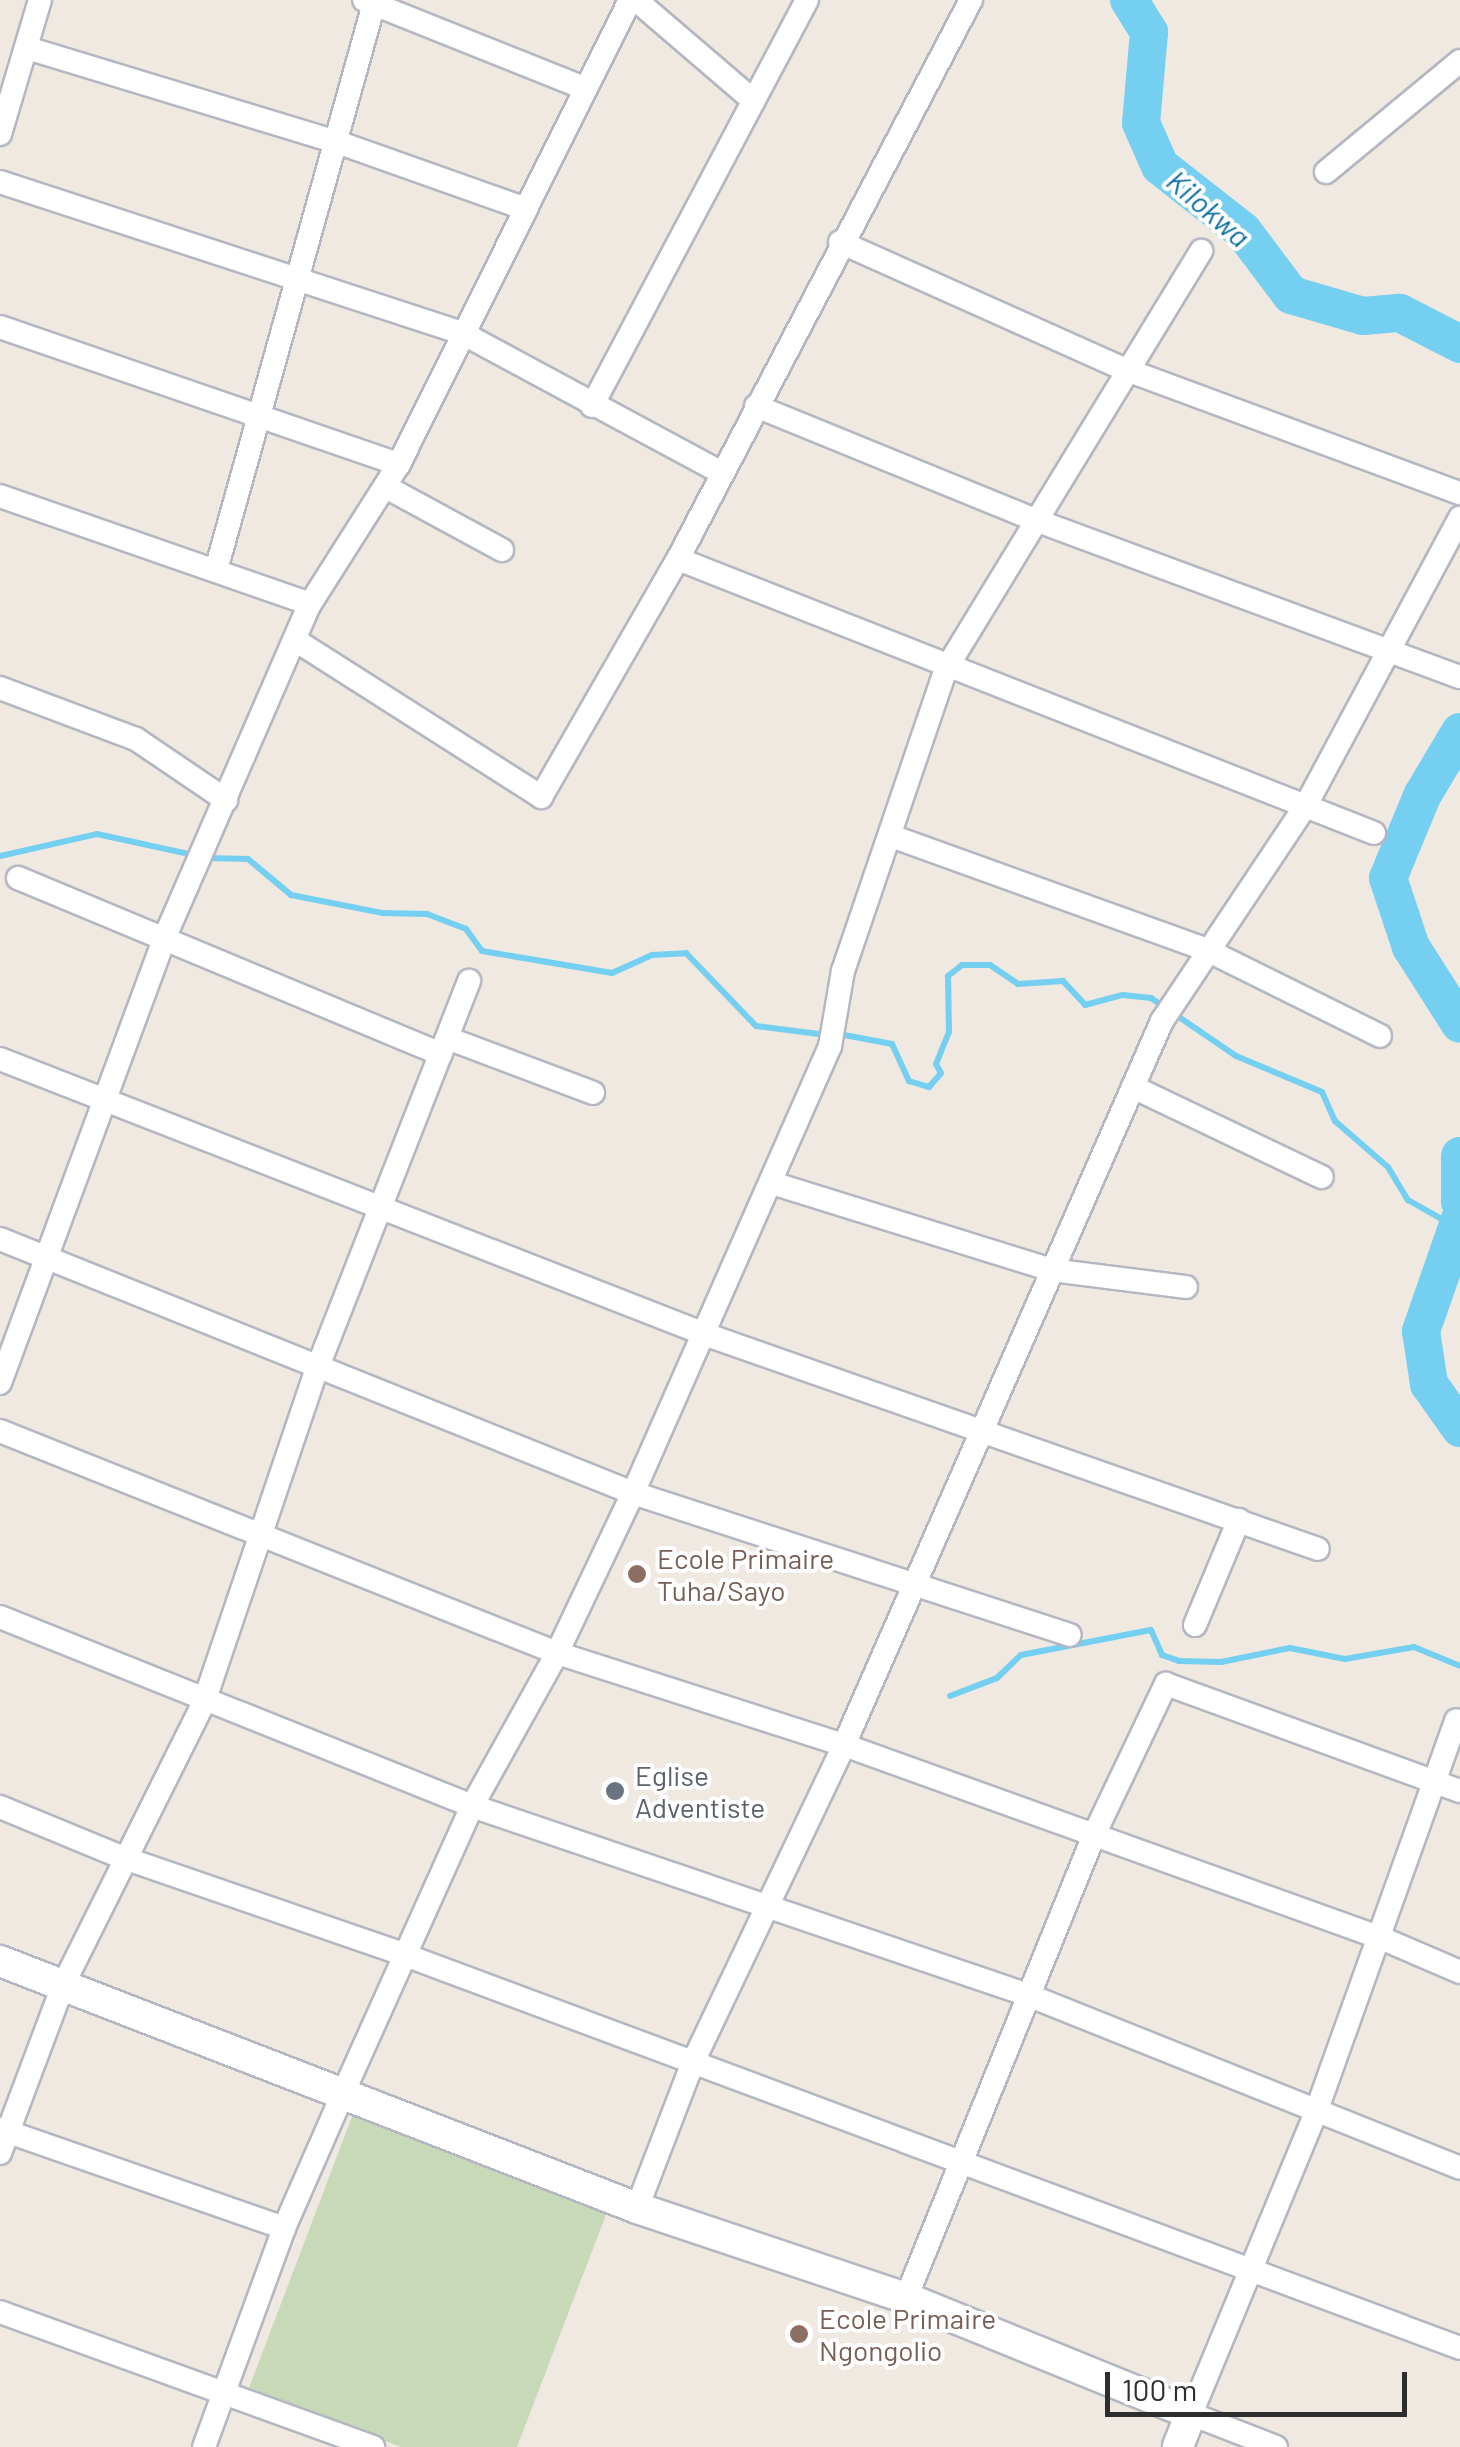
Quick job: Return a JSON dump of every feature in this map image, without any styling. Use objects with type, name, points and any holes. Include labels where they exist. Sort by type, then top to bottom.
[{"type":"street","points":[[0,134],[40,0]]},
{"type":"street","points":[[0,1383],[43,1254],[164,938],[310,604],[399,464],[582,87],[633,0],[754,101]]},
{"type":"street","points":[[592,406],[808,0]]},
{"type":"street","points":[[295,640],[541,797],[678,559],[840,242],[972,0]]},
{"type":"street","points":[[216,570],[340,143],[371,1],[582,87]]},
{"type":"street","points":[[27,48],[340,143],[524,208]]},
{"type":"street","points":[[1326,172],[1460,62]]},
{"type":"street","points":[[0,182],[462,333],[720,472]]},
{"type":"street","points":[[840,242],[1124,369],[1460,493]]},
{"type":"street","points":[[204,2447],[284,2228],[344,2091],[472,1806],[557,1653],[707,1334],[834,1036],[843,971],[946,668],[1124,369],[1201,251]]},
{"type":"street","points":[[0,327],[263,413],[399,464]]},
{"type":"street","points":[[756,406],[1035,520],[1460,677]]},
{"type":"street","points":[[386,488],[502,550]]},
{"type":"street","points":[[0,496],[310,604]]},
{"type":"street","points":[[637,2208],[693,2062],[844,1745],[1162,1021],[1306,804],[1460,518]]},
{"type":"street","points":[[678,559],[946,668],[1374,833]]},
{"type":"street","points":[[0,688],[136,739],[226,800]]},
{"type":"street","points":[[891,836],[1207,950],[1380,1036]]},
{"type":"street","points":[[18,878],[444,1046],[593,1093]]},
{"type":"street","points":[[284,2228],[3,2138],[63,1985],[204,1702],[256,1535],[317,1369],[469,981]]},
{"type":"street","points":[[0,1059],[707,1334],[1318,1548]]},
{"type":"street","points":[[1133,1087],[1322,1177]]},
{"type":"street","points":[[772,1183],[1051,1270],[1186,1287]]},
{"type":"street","points":[[0,1239],[633,1493],[1069,1635]]},
{"type":"street","points":[[0,1431],[557,1653],[844,1745],[1092,1839],[1381,1938],[1460,1972]]},
{"type":"street","points":[[1195,1625],[1239,1520]]},
{"type":"street","points":[[0,1617],[204,1702],[472,1806],[766,1902],[1028,1995],[1460,2168]]},
{"type":"street","points":[[906,2298],[1092,1839],[1166,1684],[1460,1790]]},
{"type":"street","points":[[1178,2447],[1316,2112],[1456,1720]]},
{"type":"street","points":[[0,1807],[124,1858],[405,1955],[1460,2348]]},
{"type":"street","points":[[0,1962],[344,2091],[637,2208],[906,2298],[1276,2447]]},
{"type":"street","points":[[0,2312],[223,2398],[373,2447]]},
{"type":"green space","points":[[353,2114],[607,2212],[517,2447],[401,2447],[249,2388]]},
{"type":"waterway","name":"Kilokwa","points":[[1129,0],[1149,32],[1141,123],[1160,166],[1243,231],[1291,295],[1363,316],[1400,313],[1460,344]]},
{"type":"waterway","name":"Kilokwa","points":[[1460,732],[1422,796],[1388,878],[1411,947],[1460,1024]]},
{"type":"waterway","points":[[0,856],[97,834],[193,855]]},
{"type":"waterway","points":[[206,858],[248,859],[291,895],[383,913],[427,914],[466,929],[482,951],[612,973],[652,955],[686,953],[756,1026],[826,1035]]},
{"type":"waterway","points":[[839,1034],[892,1044],[909,1081],[929,1087],[941,1073],[936,1064],[949,1031],[948,976],[962,965],[990,965],[1018,984],[1063,981],[1085,1005],[1123,995],[1151,998],[1236,1056],[1322,1092],[1335,1121],[1388,1167],[1408,1200],[1459,1229]]},
{"type":"waterway","name":"Kilokwa","points":[[1460,1156],[1460,1202]]},
{"type":"waterway","name":"Kilokwa","points":[[1460,1219],[1421,1331],[1429,1384],[1460,1428]]},
{"type":"waterway","points":[[950,1696],[997,1678],[1021,1655],[1151,1630],[1162,1655],[1179,1661],[1221,1662],[1290,1648],[1345,1659],[1414,1647],[1460,1666]]},
{"type":"place","name":"Ecole Primaire Tuha/Sayo","points":[[637,1574]]},
{"type":"place","name":"Eglise Adventiste","points":[[615,1791]]},
{"type":"place","name":"Ecole Primaire Ngongolio","points":[[799,2334]]}]
